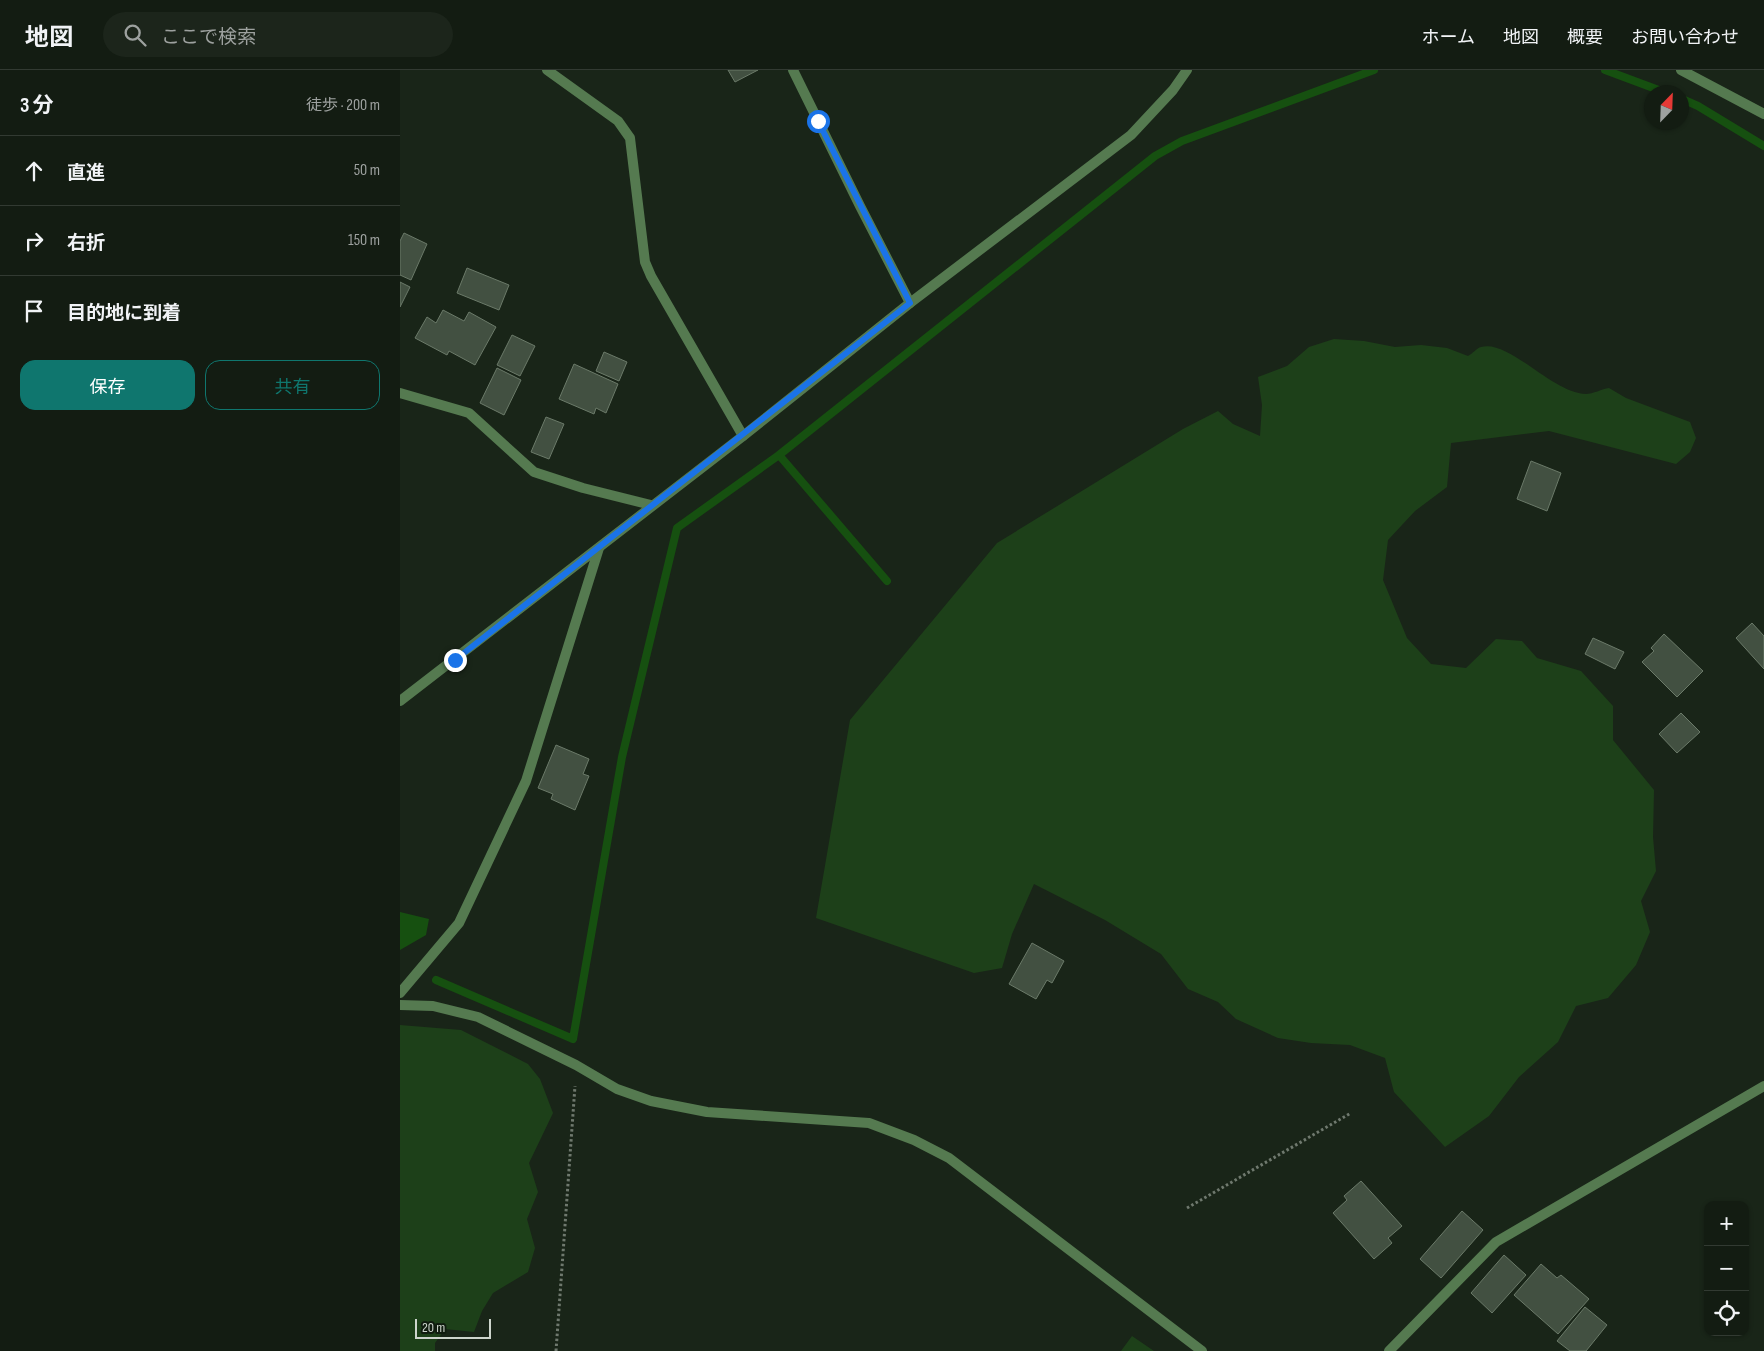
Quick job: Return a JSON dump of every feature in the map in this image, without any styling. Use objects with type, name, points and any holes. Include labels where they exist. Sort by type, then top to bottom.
[{"type":"street","points":[[547,70],[618,121],[630,138],[645,262],[651,276],[743,436]]},
{"type":"street","points":[[793,70],[910,303]]},
{"type":"street","points":[[400,701],[599,548],[651,505],[743,436],[910,303],[1131,135],[1173,90],[1187,70]]},
{"type":"street","points":[[1681,70],[1764,114]]},
{"type":"street","points":[[400,392],[470,413],[534,472],[583,488],[651,505]]},
{"type":"street","points":[[400,993],[460,923],[526,781],[599,548]]},
{"type":"street","points":[[400,1005],[433,1006],[478,1017],[576,1065],[617,1089],[651,1102],[707,1112],[869,1123],[914,1140],[949,1158],[1202,1351]]},
{"type":"street","points":[[1389,1351],[1496,1242],[1764,1086]]},
{"type":"path","points":[[556,1351],[576,1065]]},
{"type":"path","points":[[1187,1208],[1350,1113]]},
{"type":"shaded area","points":[[1334,339],[1364,341],[1395,347],[1421,345],[1447,348],[1468,356],[1481,347],[1492,347],[1518,358],[1545,377],[1573,391],[1589,394],[1609,388],[1626,398],[1690,422],[1696,438],[1690,452],[1676,464],[1549,431],[1451,443],[1447,487],[1415,511],[1388,540],[1383,580],[1407,638],[1431,664],[1466,668],[1496,639],[1522,641],[1537,658],[1581,671],[1613,706],[1613,740],[1654,790],[1653,837],[1656,871],[1641,901],[1650,932],[1636,965],[1608,998],[1576,1006],[1558,1042],[1519,1077],[1489,1116],[1445,1147],[1394,1092],[1385,1058],[1350,1045],[1311,1043],[1278,1038],[1236,1019],[1218,1002],[1188,989],[1161,954],[1105,920],[1034,884],[1012,934],[1002,968],[974,973],[816,918],[850,720],[997,543],[1183,429],[1218,411],[1233,424],[1260,436],[1262,405],[1258,377],[1287,366],[1309,347]]},
{"type":"shaded area","points":[[400,912],[429,919],[426,935],[400,950]]},
{"type":"shaded area","points":[[400,1025],[461,1030],[528,1064],[540,1079],[553,1113],[529,1163],[538,1192],[527,1219],[535,1248],[528,1272],[493,1293],[482,1311],[474,1332],[445,1329],[435,1343],[435,1351],[400,1351]]},
{"type":"shaded area","points":[[1132,1336],[1154,1351],[1121,1351]]},
{"type":"building","points":[[728,70],[758,70],[735,82]]},
{"type":"building","points":[[404,233],[427,244],[411,280],[400,275],[400,241]]},
{"type":"building","points":[[467,268],[509,285],[499,310],[457,293]]},
{"type":"building","points":[[400,282],[410,287],[400,307]]},
{"type":"building","points":[[443,310],[464,321],[469,312],[496,327],[475,365],[449,351],[447,355],[415,338],[427,317],[436,323]]},
{"type":"building","points":[[512,335],[535,346],[520,376],[497,365]]},
{"type":"building","points":[[604,352],[627,362],[619,381],[596,371]]},
{"type":"building","points":[[574,364],[618,384],[606,413],[596,408],[594,414],[559,399]]},
{"type":"building","points":[[497,368],[521,380],[504,415],[480,403]]},
{"type":"building","points":[[546,417],[564,424],[549,459],[531,452]]},
{"type":"building","points":[[1531,461],[1561,473],[1547,511],[1517,499]]},
{"type":"building","points":[[1752,623],[1764,636],[1764,669],[1736,638]]},
{"type":"building","points":[[1664,634],[1703,671],[1677,697],[1642,662],[1654,651],[1651,648]]},
{"type":"building","points":[[1593,638],[1624,652],[1615,669],[1585,654]]},
{"type":"building","points":[[1681,713],[1700,732],[1677,753],[1659,734]]},
{"type":"building","points":[[556,745],[589,759],[583,774],[589,776],[575,810],[551,799],[553,794],[538,788]]},
{"type":"building","points":[[1032,943],[1064,961],[1052,983],[1047,980],[1036,999],[1009,984]]},
{"type":"building","points":[[1361,1181],[1402,1226],[1388,1238],[1392,1243],[1374,1259],[1333,1213],[1347,1200],[1344,1196]]},
{"type":"building","points":[[1462,1211],[1483,1230],[1441,1278],[1420,1259]]},
{"type":"building","points":[[1504,1255],[1526,1275],[1492,1313],[1471,1293]]},
{"type":"building","points":[[1541,1264],[1557,1278],[1561,1275],[1589,1299],[1558,1334],[1514,1295]]},
{"type":"building","points":[[1585,1307],[1607,1325],[1586,1351],[1570,1351],[1557,1341]]},
{"type":"waterway","points":[[779,455],[1155,156],[1182,141],[1374,70]]},
{"type":"waterway","points":[[1605,70],[1645,85]]},
{"type":"waterway","points":[[1689,102],[1764,146]]},
{"type":"waterway","points":[[436,980],[573,1039],[622,757],[677,528],[779,455],[887,581]]},
{"type":"route","points":[[455,660],[651,505],[743,436],[910,303],[818,121]]}]
